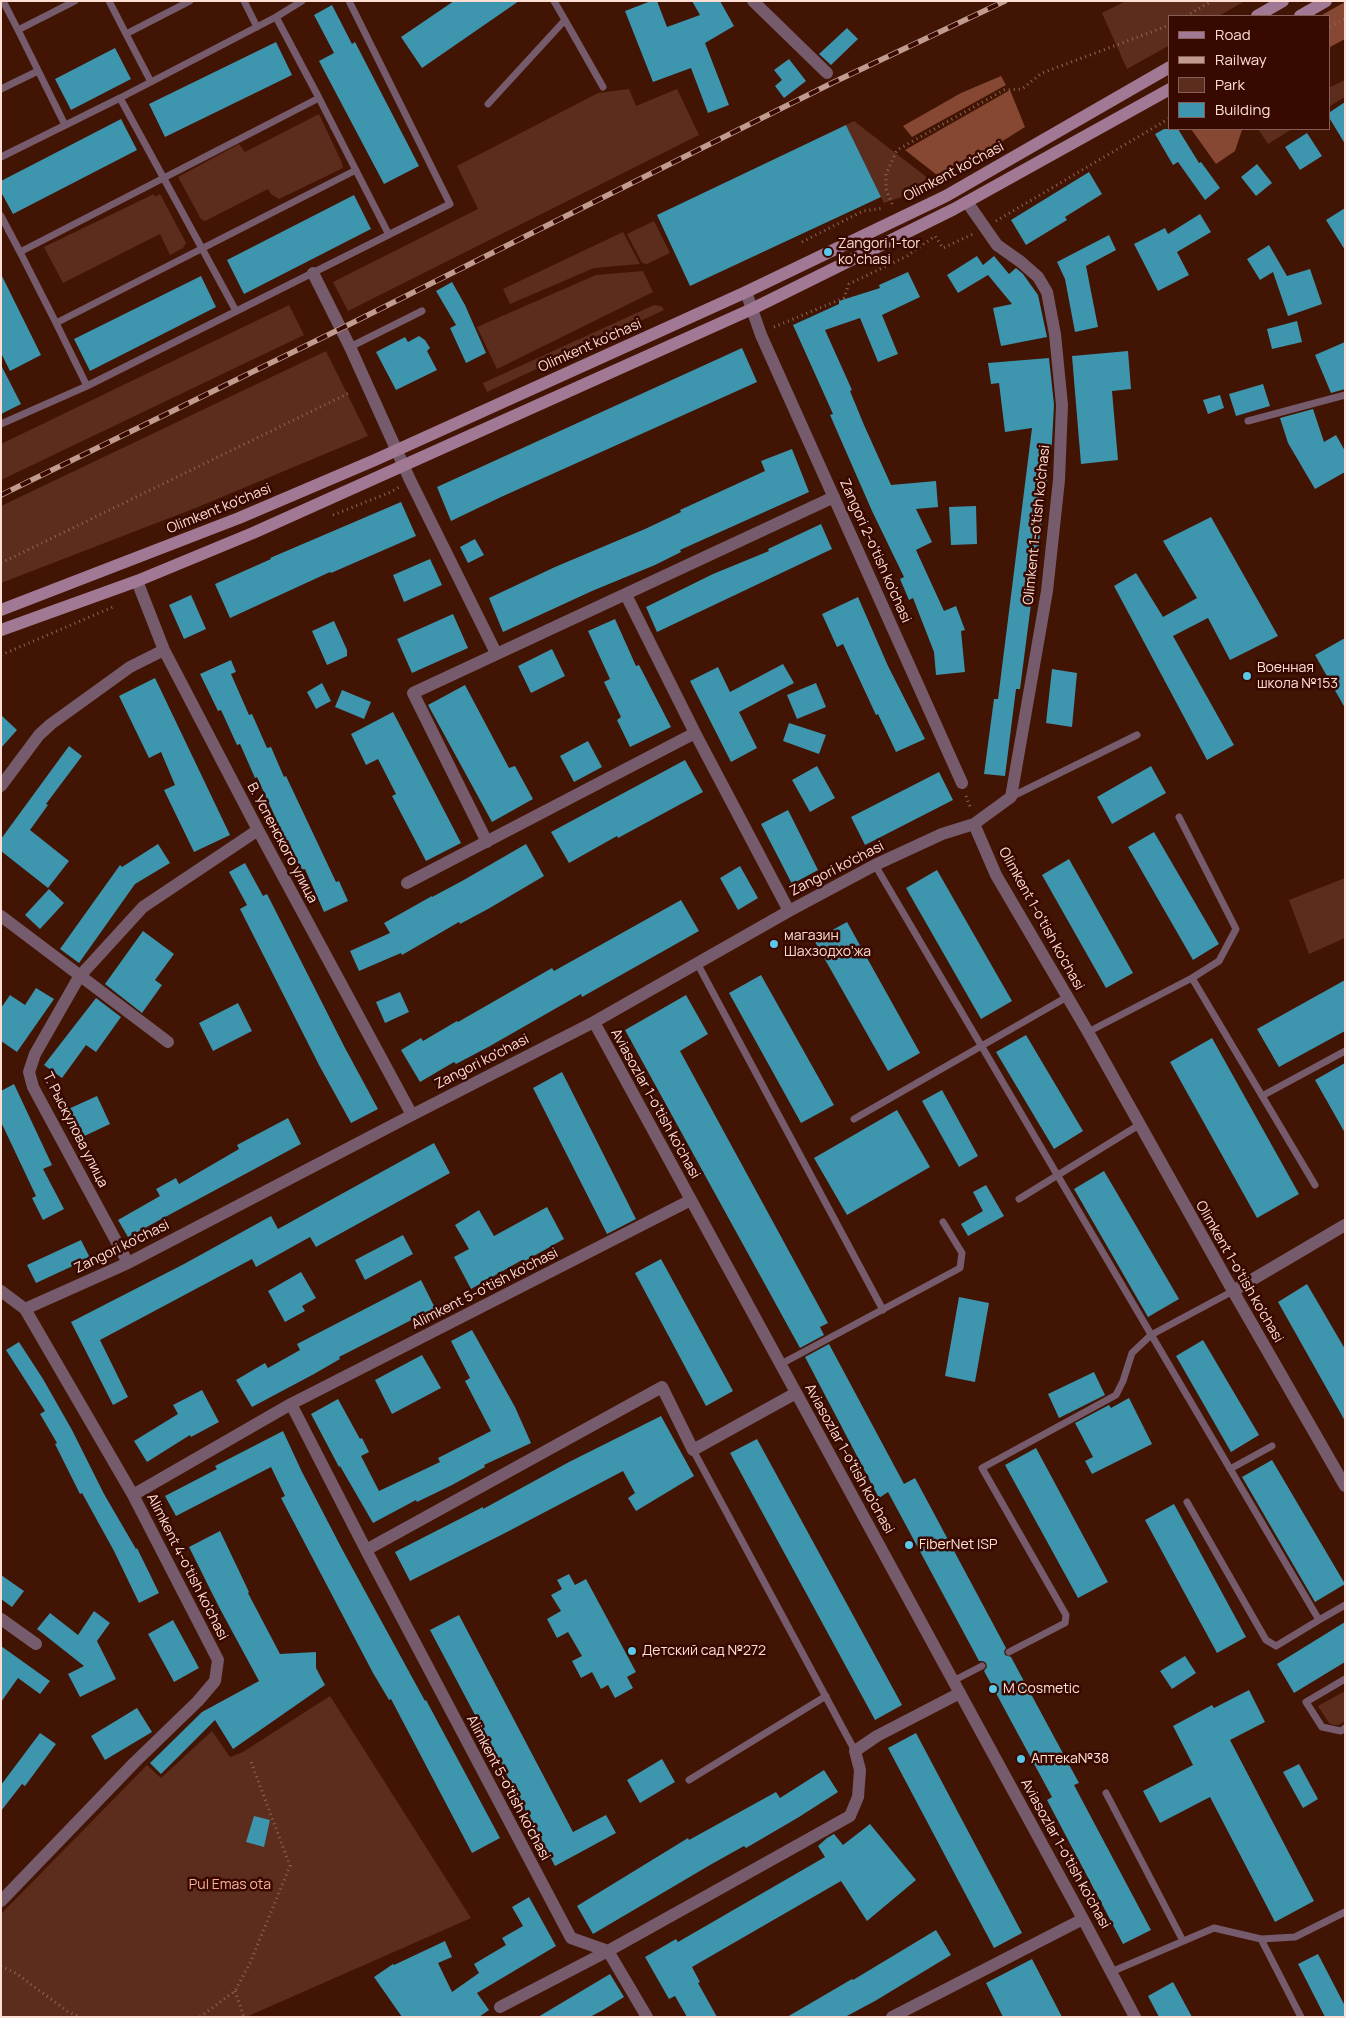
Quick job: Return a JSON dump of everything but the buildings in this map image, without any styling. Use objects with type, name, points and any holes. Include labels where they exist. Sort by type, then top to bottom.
[{"type":"main road","points":[[1259,15],[1283,1]]},
{"type":"main road","points":[[1302,15],[1326,1]]},
{"type":"main road","name":"Olimkent ko'chasi","points":[[1,610],[239,518],[396,450],[746,292],[946,196],[1168,68]]},
{"type":"main road","points":[[1,630],[137,581],[253,533],[752,310],[967,202],[1168,90]]},
{"type":"street","points":[[753,1],[827,73]]},
{"type":"street","name":"Olimkent 1-o'tish ko'chasi","points":[[967,202],[996,245],[1021,262],[1038,277],[1047,292],[1055,334],[1062,405],[1059,480],[1048,591],[1012,796]]},
{"type":"street","points":[[313,273],[350,348],[403,466],[496,653]]},
{"type":"street","name":"Zangori 2-o'tish ko'chasi","points":[[746,292],[761,335],[962,783]]},
{"type":"street","points":[[486,842],[413,693],[834,496]]},
{"type":"street","name":"В. Успенского улица","points":[[137,581],[164,650],[258,830],[412,1114]]},
{"type":"street","points":[[626,594],[695,733],[788,911]]},
{"type":"street","points":[[1,786],[39,735],[51,724],[130,666],[164,650]]},
{"type":"street","points":[[407,883],[695,733]]},
{"type":"street","points":[[974,824],[1012,796]]},
{"type":"street","name":"Olimkent 1-o'tish ko'chasi","points":[[974,824],[996,875],[1088,1032],[1345,1486]]},
{"type":"street","name":"Zangori ko'chasi","points":[[25,1308],[128,1263],[412,1114],[594,1022],[788,911],[875,865],[942,834],[974,824]]},
{"type":"street","name":"Т. Рыскулова улица","points":[[128,1263],[33,1087],[29,1072],[35,1054],[79,977],[143,908],[258,830]]},
{"type":"street","points":[[1,916],[79,977],[168,1042]]},
{"type":"street","name":"Aviasozlar 1-o'tish ko'chasi","points":[[594,1022],[1135,2017]]},
{"type":"street","name":"Alimkent 5-o'tish ko'chasi","points":[[133,1495],[291,1404],[691,1200]]},
{"type":"street","points":[[1233,1291],[1345,1225]]},
{"type":"street","points":[[1,1292],[25,1308]]},
{"type":"street","name":"Alimkent 4-o'tish ko'chasi","points":[[1,1901],[134,1763],[198,1701],[215,1681],[218,1660],[133,1495],[25,1308]]},
{"type":"street","points":[[366,1550],[662,1387],[693,1450],[796,1393]]},
{"type":"street","name":"Alimkent 5-o'tish ko'chasi","points":[[291,1404],[571,1938],[608,1952]]},
{"type":"street","points":[[1,1618],[36,1644]]},
{"type":"street","points":[[500,2006],[608,1952],[850,1816],[858,1798],[860,1770],[855,1751],[956,1687]]},
{"type":"street","points":[[892,2017],[1083,1919]]},
{"type":"street","points":[[608,1952],[647,2017]]},
{"type":"lane","points":[[3,1],[65,125]]},
{"type":"lane","points":[[18,30],[75,1]]},
{"type":"lane","points":[[109,1],[150,82]]},
{"type":"lane","points":[[126,34],[190,1]]},
{"type":"lane","points":[[244,1],[257,27]]},
{"type":"lane","points":[[1,157],[257,27],[302,1]]},
{"type":"lane","points":[[1,424],[87,386],[450,204],[349,1]]},
{"type":"lane","points":[[554,1],[603,87]]},
{"type":"lane","points":[[276,17],[389,235]]},
{"type":"lane","points":[[488,104],[565,20]]},
{"type":"lane","points":[[1,89],[38,70]]},
{"type":"lane","points":[[120,98],[236,311]]},
{"type":"lane","points":[[20,252],[319,98]]},
{"type":"lane","points":[[56,324],[356,170]]},
{"type":"lane","points":[[1,216],[87,386]]},
{"type":"lane","points":[[350,348],[422,311]]},
{"type":"lane","points":[[1248,421],[1345,395]]},
{"type":"lane","points":[[1012,796],[1137,735]]},
{"type":"lane","points":[[1088,1032],[1192,978],[1219,961],[1236,929],[1179,817]]},
{"type":"lane","points":[[875,865],[1319,1620]]},
{"type":"lane","points":[[697,963],[883,1310]]},
{"type":"lane","points":[[1192,978],[1315,1185]]},
{"type":"lane","points":[[854,1119],[1067,996]]},
{"type":"lane","points":[[1262,1096],[1345,1051]]},
{"type":"lane","points":[[1019,1199],[1140,1125]]},
{"type":"lane","points":[[781,1364],[960,1268],[962,1253],[943,1222]]},
{"type":"lane","points":[[1009,1652],[1065,1623],[1066,1615],[982,1468],[1116,1395],[1132,1353],[1151,1335],[1233,1291]]},
{"type":"lane","points":[[1230,1469],[1272,1446]]},
{"type":"lane","points":[[693,1450],[855,1751]]},
{"type":"lane","points":[[1188,1502],[1266,1640],[1276,1646],[1345,1605]]},
{"type":"lane","points":[[956,1687],[982,1666]]},
{"type":"lane","points":[[1345,1679],[1306,1702],[1322,1727],[1341,1731],[1345,1728]]},
{"type":"lane","points":[[689,1780],[826,1696]]},
{"type":"lane","points":[[1106,1793],[1183,1941]]},
{"type":"lane","points":[[1111,1972],[1214,1928],[1260,1939],[1294,1937],[1345,1912]]},
{"type":"lane","points":[[1260,1939],[1301,2017]]},
{"type":"path","points":[[1188,15],[1212,1]]},
{"type":"path","points":[[1331,26],[1345,19]]},
{"type":"path","points":[[892,204],[886,188],[886,174],[897,150],[1004,90],[1022,89],[1042,72],[1168,26]]},
{"type":"path","points":[[802,242],[862,211],[882,209],[899,201]]},
{"type":"path","points":[[1,562],[350,392]]},
{"type":"path","points":[[962,783],[971,808],[974,824]]},
{"type":"path","points":[[200,2017],[235,1991],[250,1962],[290,1866],[250,1759]]},
{"type":"path","points":[[1,1966],[17,1974],[66,2011],[80,2017]]},
{"type":"path","points":[[235,1991],[244,2017]]},
{"type":"green space","points":[[1126,1],[1245,1],[1221,15],[1168,15],[1168,46],[1127,69],[1102,13]]},
{"type":"green space","points":[[1345,80],[1345,97],[1331,105],[1331,87]]},
{"type":"green space","points":[[629,89],[636,106],[677,89],[699,135],[348,311],[333,282],[478,209],[457,166],[598,93]]},
{"type":"green space","points":[[319,114],[343,168],[279,199],[271,194],[268,189],[205,221],[201,219],[178,177],[239,144],[245,152]]},
{"type":"green space","points":[[854,121],[933,182],[916,192],[884,203],[846,125]]},
{"type":"green space","points":[[1259,130],[1290,130],[1268,144]]},
{"type":"green space","points":[[154,194],[155,197],[160,194],[186,243],[183,248],[170,255],[160,234],[63,283],[44,247]]},
{"type":"green space","points":[[654,221],[670,253],[647,264],[642,263],[627,234]]},
{"type":"green space","points":[[623,232],[640,264],[594,268],[510,304],[503,289]]},
{"type":"green space","points":[[643,271],[653,292],[497,369],[477,327],[596,275]]},
{"type":"green space","points":[[289,305],[304,335],[1,480],[1,444]]},
{"type":"green space","points":[[654,305],[661,306],[664,310],[487,392],[483,383]]},
{"type":"green space","points":[[326,351],[368,436],[198,507],[1,583],[1,506]]},
{"type":"green space","points":[[1345,878],[1345,938],[1309,954],[1289,900]]},
{"type":"green space","points":[[1345,1691],[1345,1721],[1339,1725],[1333,1725],[1329,1723],[1318,1706]]},
{"type":"green space","name":"Pul Emas ota","points":[[330,1696],[471,1918],[246,2017],[1,2017],[1,1914],[147,1765],[161,1778],[212,1731],[230,1757],[243,1752]]},
{"type":"shaded area","points":[[1345,2],[1345,39],[1331,46],[1331,15],[1322,15]]},
{"type":"shaded area","points":[[1001,76],[1006,85],[912,137],[903,126],[961,93]]},
{"type":"shaded area","points":[[1010,90],[1025,127],[942,179],[905,150]]},
{"type":"shaded area","points":[[1192,130],[1242,130],[1235,151],[1216,164]]},
{"type":"railway","points":[[1,495],[340,329],[832,83],[1005,1]]},
{"type":"place","name":"Zangori 1-tor ko‘chasi","points":[[828,252]]},
{"type":"place","name":"Военная школа №153","points":[[1247,676]]},
{"type":"place","name":"магазин Шахзодхо’жа","points":[[774,944]]},
{"type":"place","name":"FiberNet ISP","points":[[909,1545]]},
{"type":"place","name":"Детский сад №272","points":[[632,1651]]},
{"type":"place","name":"M Cosmetic","points":[[993,1689]]},
{"type":"place","name":"Аптека№38","points":[[1021,1759]]}]
